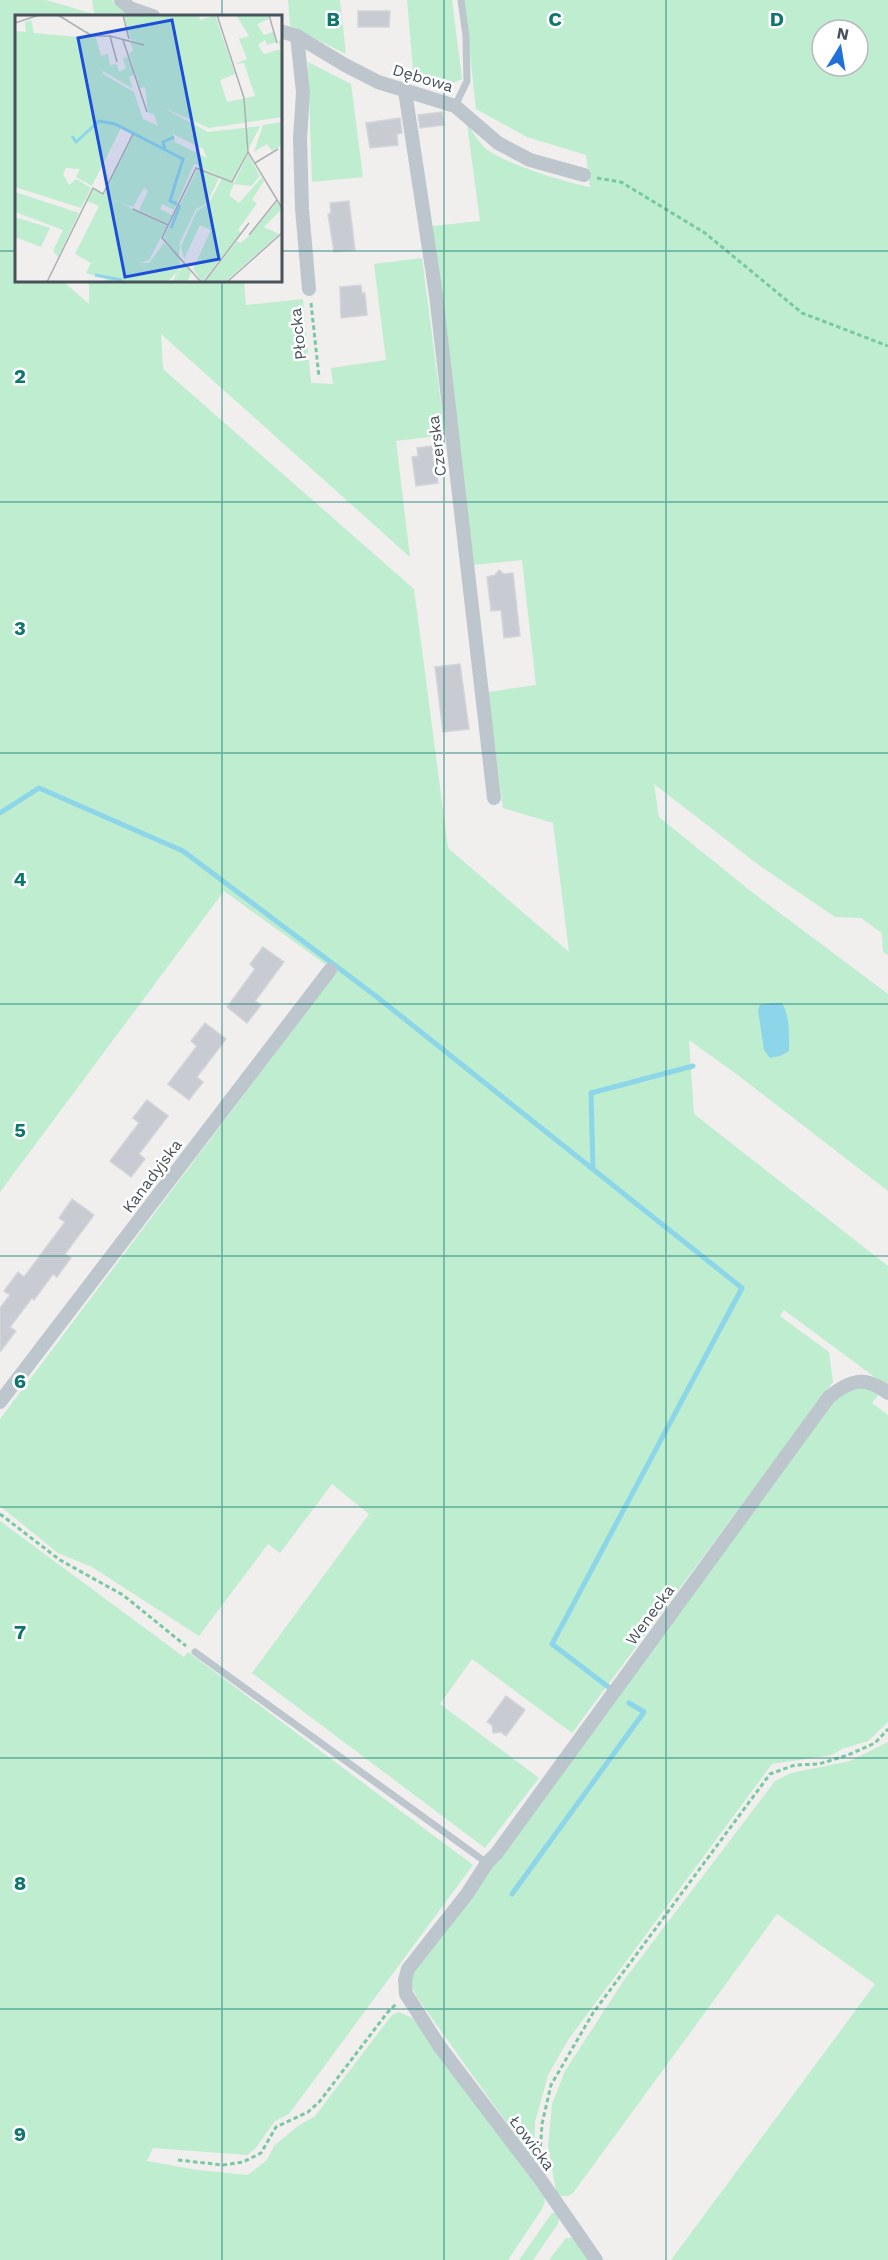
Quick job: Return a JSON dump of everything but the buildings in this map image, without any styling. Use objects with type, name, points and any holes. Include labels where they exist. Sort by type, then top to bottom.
[{"type":"street","points":[[121,0],[130,8],[150,15]]},
{"type":"street","name":"Dębowa","points":[[282,32],[297,36],[378,82],[455,106],[498,143],[530,160],[584,175]]},
{"type":"street","name":"Płocka","points":[[297,36],[303,92],[300,138],[302,209],[309,289]]},
{"type":"street","name":"Czerska","points":[[405,91],[438,307],[494,798]]},
{"type":"street","name":"Kanadyjska","points":[[0,1402],[330,970]]},
{"type":"street","name":"Wenecka","points":[[406,1994],[405,1980],[408,1969],[467,1894],[487,1863],[496,1854],[829,1397],[850,1383],[865,1381],[888,1393]]},
{"type":"street","name":"Łowicka","points":[[406,1994],[440,2047],[540,2179],[596,2260]]},
{"type":"lane","points":[[455,106],[467,81],[466,36],[461,0]]},
{"type":"lane","points":[[195,1652],[487,1863]]},
{"type":"path","points":[[584,175],[621,182],[705,234],[802,314],[888,346]]},
{"type":"path","name":"Płocka","points":[[309,289],[319,377]]},
{"type":"path","points":[[0,1514],[60,1560],[123,1595],[195,1652]]},
{"type":"path","points":[[540,2179],[542,2124],[551,2085],[593,2013],[771,1774],[795,1766],[819,1764],[848,1755],[875,1743],[888,1729]]},
{"type":"path","points":[[178,2160],[223,2165],[243,2162],[261,2153],[276,2127],[308,2112],[320,2101],[387,2013],[406,1994]]},
{"type":"green space","points":[[0,0],[46,0],[94,14],[92,0],[112,0],[128,15],[15,15],[15,282],[64,282],[89,304],[89,282],[244,282],[246,305],[303,299],[311,383],[333,384],[331,368],[386,360],[374,264],[422,258],[445,435],[396,441],[410,557],[161,334],[163,369],[414,589],[448,848],[569,952],[553,823],[503,808],[488,692],[536,685],[522,560],[473,565],[432,226],[480,221],[467,124],[484,147],[493,153],[519,166],[590,187],[586,155],[527,137],[476,109],[464,0],[888,0],[888,955],[883,952],[882,933],[861,918],[835,917],[760,866],[654,784],[659,817],[753,893],[888,994],[888,1191],[689,1040],[694,1114],[888,1266],[888,1387],[784,1310],[780,1316],[829,1352],[833,1382],[572,1733],[472,1659],[440,1704],[539,1778],[485,1848],[252,1673],[369,1514],[332,1484],[280,1553],[268,1544],[199,1636],[92,1567],[58,1553],[0,1506],[0,1419],[336,972],[224,891],[0,1192]]},
{"type":"green space","points":[[288,0],[340,0],[346,54],[290,26]]},
{"type":"green space","points":[[407,0],[452,0],[462,79],[446,86],[414,81]]},
{"type":"green space","points":[[308,62],[351,84],[363,177],[312,182]]},
{"type":"green space","points":[[863,1384],[881,1391],[872,1403],[888,1415],[888,1722],[868,1741],[842,1749],[832,1755],[772,1764],[568,2040],[548,2075],[535,2122],[534,2161],[416,1996],[411,1983],[413,1970],[838,1395]]},
{"type":"green space","points":[[0,1521],[184,1657],[188,1652],[473,1865],[289,2114],[275,2121],[255,2149],[247,2155],[153,2148],[147,2161],[198,2170],[248,2175],[267,2160],[274,2146],[298,2126],[315,2116],[392,2015],[399,2012],[416,2020],[544,2197],[542,2209],[508,2260],[0,2260]]},
{"type":"green space","points":[[888,1742],[888,2260],[671,2260],[875,1984],[777,1914],[573,2193],[561,2196],[556,2191],[548,2146],[552,2104],[565,2071],[624,1980],[775,1781],[791,1773],[850,1761]]},
{"type":"green space","points":[[552,2213],[556,2213],[559,2218],[558,2224],[533,2260],[519,2260]]},
{"type":"green space","points":[[566,2238],[573,2238],[588,2260],[549,2260]]},
{"type":"water","points":[[782,1003],[785,1008],[789,1026],[789,1051],[770,1058],[764,1050],[758,1010],[760,1005]]},
{"type":"waterway","points":[[0,813],[39,788],[183,851],[377,997],[742,1288],[552,1644],[611,1689]]},
{"type":"waterway","points":[[593,1169],[591,1093],[693,1066]]},
{"type":"waterway","points":[[512,1894],[644,1712],[629,1703]]}]
